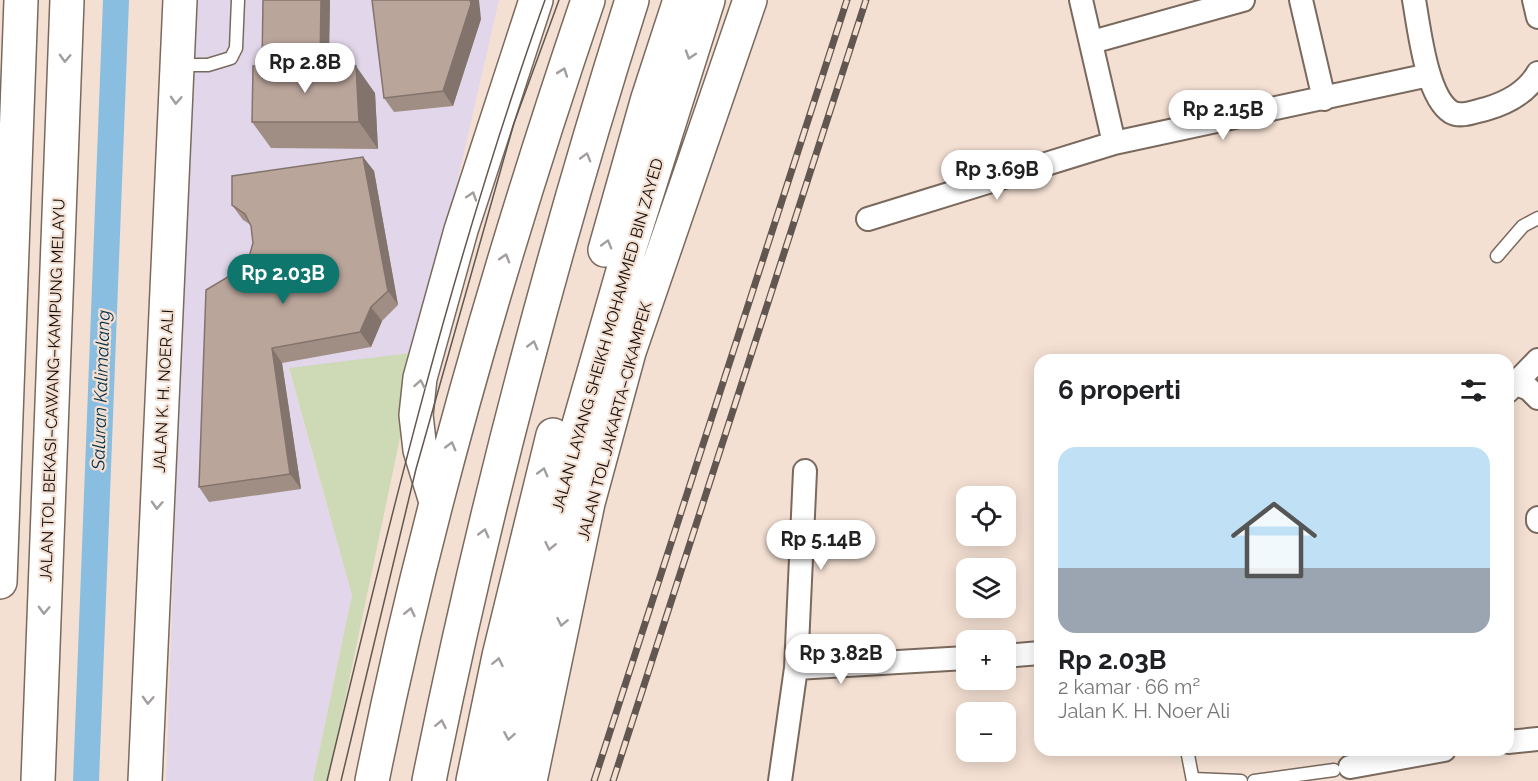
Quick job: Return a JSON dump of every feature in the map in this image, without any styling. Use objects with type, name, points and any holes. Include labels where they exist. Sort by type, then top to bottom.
[{"type":"main road","name":"JALAN TOL BEKASI–CAWANG–KAMPUNG MELAYU","points":[[38,781],[67,0]]},
{"type":"main road","name":"JALAN K. H. NOER ALI","points":[[145,781],[180,0]]},
{"type":"main road","points":[[436,502],[420,450],[416,415],[420,378],[461,230],[536,0]]},
{"type":"main road","points":[[372,781],[436,502],[468,378],[554,98],[588,0]]},
{"type":"main road","points":[[429,781],[468,592],[546,292],[632,0]]},
{"type":"main road","name":"JALAN LAYANG SHEIKH MOHAMMED BIN ZAYED","points":[[473,781],[541,480],[648,98],[680,0]]},
{"type":"main road","name":"JALAN LAYANG SHEIKH MOHAMMED BIN ZAYED","points":[[501,781],[567,466],[628,250],[708,0]]},
{"type":"main road","name":"JALAN TOL JAKARTA–CIKAMPEK","points":[[530,781],[588,503],[629,352],[750,0]]},
{"type":"main road","points":[[686,182],[747,42],[769,0]]},
{"type":"main road","points":[[0,293],[3,177],[12,20]]},
{"type":"main road","points":[[0,582],[12,20]]},
{"type":"street","points":[[1081,0],[1114,143]]},
{"type":"street","points":[[1092,42],[1243,0]]},
{"type":"street","points":[[1301,0],[1324,99]]},
{"type":"street","points":[[1413,0],[1429,75],[1442,102],[1451,113],[1464,115],[1497,106],[1515,97],[1534,81],[1538,73]]},
{"type":"street","points":[[1534,0],[1538,17]]},
{"type":"street","points":[[868,219],[1114,143],[1429,75]]},
{"type":"street","points":[[1514,383],[1538,360]]},
{"type":"street","points":[[1514,387],[1529,389],[1538,398]]},
{"type":"street","points":[[780,781],[796,668],[805,471]]},
{"type":"street","points":[[1016,655],[1034,654]]},
{"type":"street","points":[[796,668],[956,658]]},
{"type":"street","points":[[1514,741],[1538,739]]},
{"type":"street","points":[[1342,768],[1410,756]]},
{"type":"lane","points":[[178,65],[208,65],[231,58],[236,48],[238,0]]},
{"type":"lane","points":[[1497,256],[1523,226],[1538,218]]},
{"type":"lane","points":[[1188,756],[1193,780],[1241,781]]},
{"type":"lane","points":[[1254,781],[1342,768]]},
{"type":"shaded area","points":[[193,0],[499,0],[418,352],[289,369],[352,595],[313,781],[166,781]]},
{"type":"green space","points":[[418,352],[328,781],[313,781],[352,595],[289,368]]},
{"type":"building","points":[[263,0],[321,0],[320,66],[262,66]]},
{"type":"building","points":[[372,0],[470,0],[471,4],[443,91],[384,98]]},
{"type":"building","points":[[253,66],[356,66],[359,122],[252,122]]},
{"type":"building","points":[[363,157],[388,291],[371,307],[360,332],[272,348],[290,474],[199,487],[206,290],[233,274],[249,257],[253,243],[251,226],[245,214],[232,205],[232,176]]},
{"type":"waterway","name":"Saluran Kalimalang","points":[[86,781],[116,0]]},
{"type":"tram line","points":[[327,781],[400,485],[453,290],[481,192],[545,0]]},
{"type":"tram line","points":[[341,781],[416,469],[514,123],[559,0]]},
{"type":"railway","points":[[594,781],[847,0]]},
{"type":"railway","points":[[613,781],[866,0]]}]
